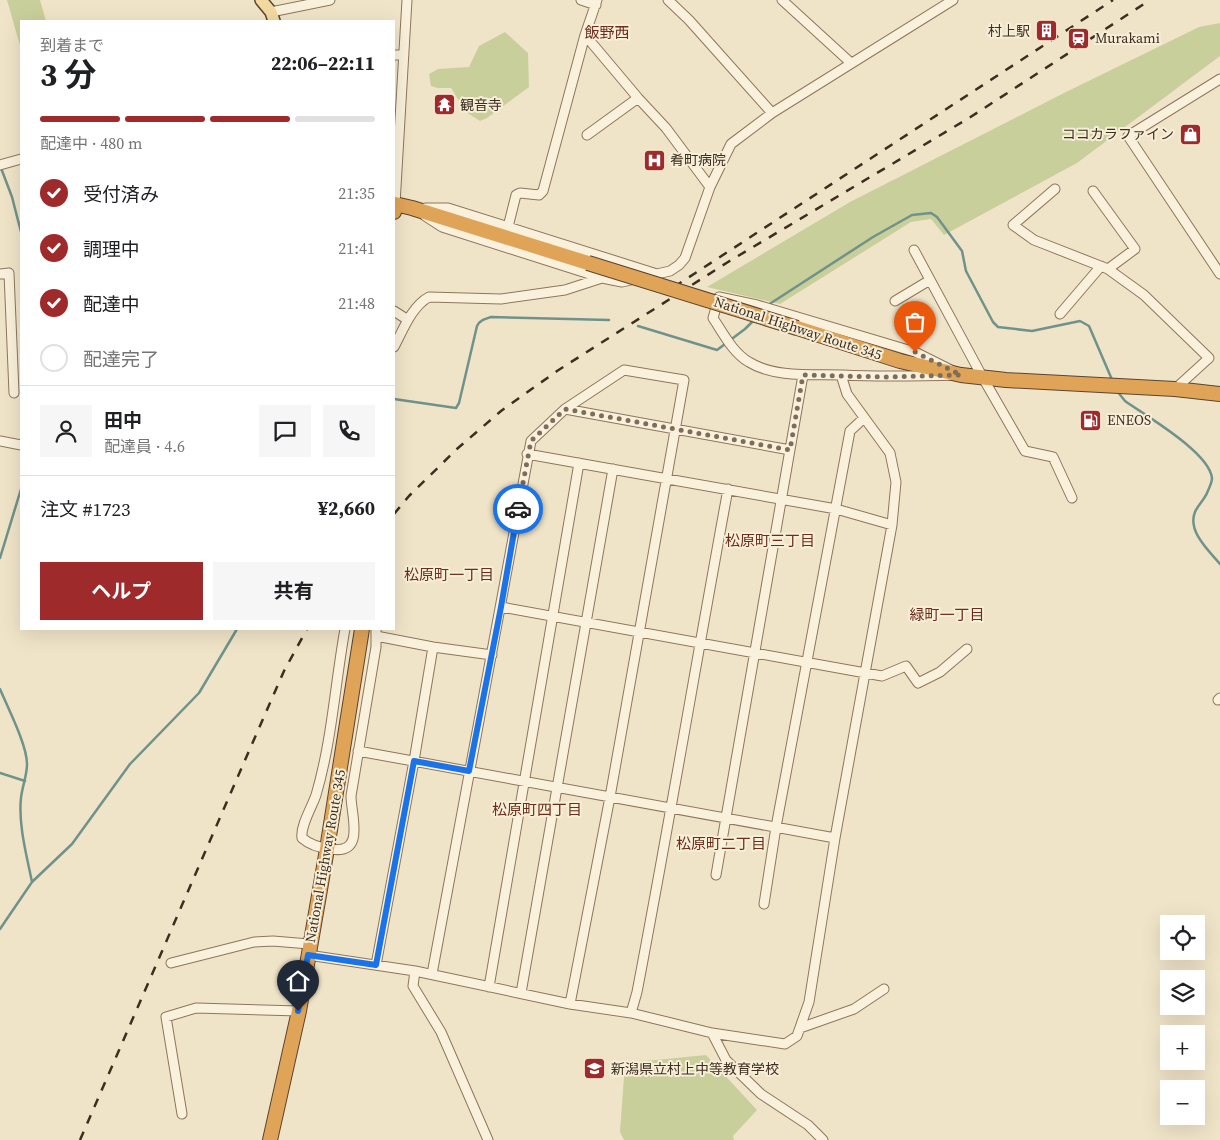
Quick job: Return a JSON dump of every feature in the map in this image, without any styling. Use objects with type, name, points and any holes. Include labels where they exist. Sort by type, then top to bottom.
[{"type":"highway","name":"National Highway Route 345","points":[[395,206],[412,208],[900,361],[961,375],[983,378],[1175,389],[1220,394]]},
{"type":"highway","name":"National Highway Route 345","points":[[270,1140],[309,950],[361,635]]},
{"type":"main road","points":[[261,0],[272,17]]},
{"type":"street","points":[[272,17],[288,4],[330,0]]},
{"type":"street","points":[[395,191],[407,0]]},
{"type":"street","points":[[508,227],[516,195],[520,193],[539,196],[543,191],[585,35],[597,2],[581,0]]},
{"type":"street","points":[[668,0],[689,20],[772,112]]},
{"type":"street","points":[[782,0],[851,63]]},
{"type":"street","points":[[412,208],[442,227],[602,278],[622,282],[670,271],[685,258],[710,187],[731,144],[772,112],[953,0]]},
{"type":"street","points":[[585,35],[666,128],[710,187]]},
{"type":"street","points":[[395,55],[404,55]]},
{"type":"street","points":[[1220,78],[1128,136],[1220,274]]},
{"type":"street","points":[[587,135],[638,98]]},
{"type":"street","points":[[0,165],[20,159]]},
{"type":"street","points":[[1055,189],[1013,225],[1034,240],[1105,267],[1144,295],[1209,358],[1175,389]]},
{"type":"street","points":[[1060,314],[1105,267],[1135,250],[1093,191]]},
{"type":"street","points":[[412,208],[448,208],[657,274]]},
{"type":"street","points":[[914,250],[1025,451],[1053,457],[1072,498]]},
{"type":"street","points":[[0,274],[9,274],[14,393]]},
{"type":"street","points":[[395,345],[408,320],[422,301],[429,296],[501,299],[565,290],[602,278]]},
{"type":"street","points":[[895,301],[930,280]]},
{"type":"street","points":[[720,297],[757,305],[915,352],[961,375],[884,377],[803,375],[764,369],[748,362],[738,353],[713,318],[720,297]]},
{"type":"street","points":[[395,313],[408,320]]},
{"type":"street","points":[[432,974],[501,607],[527,454],[531,441],[565,409],[624,370],[684,380],[610,797],[570,1004]]},
{"type":"street","points":[[716,875],[803,375]]},
{"type":"street","points":[[171,963],[254,942],[273,941],[376,965],[432,974],[570,1004],[631,1013],[712,1033],[785,1044],[797,1036],[808,1002],[835,838],[892,525],[896,482],[890,454],[847,394],[841,375]]},
{"type":"street","points":[[565,409],[790,450]]},
{"type":"street","points":[[764,904],[776,827],[850,431],[864,418]]},
{"type":"street","points":[[0,441],[20,444]]},
{"type":"street","points":[[527,454],[836,508],[892,525]]},
{"type":"street","points":[[489,987],[579,464]]},
{"type":"street","points":[[521,994],[613,469]]},
{"type":"street","points":[[631,1013],[637,992],[672,808],[699,643],[728,489]]},
{"type":"street","points":[[501,607],[882,676],[906,666],[918,683],[940,672],[967,649]]},
{"type":"street","points":[[345,630],[320,782],[302,830],[302,838],[305,841],[340,851],[346,849],[354,839],[351,796],[376,633],[432,647],[492,655]]},
{"type":"street","points":[[376,965],[414,761],[432,647]]},
{"type":"street","points":[[358,751],[835,838]]},
{"type":"street","points":[[415,971],[413,986],[441,1032],[488,1140]]},
{"type":"street","points":[[800,1028],[854,1009],[884,989]]},
{"type":"street","points":[[182,1114],[166,1017],[196,1008],[298,1011]]},
{"type":"street","points":[[712,1033],[726,1060],[761,1094],[808,1125],[823,1140]]},
{"type":"green space","points":[[7,0],[40,0],[46,20],[20,20],[20,46]]},
{"type":"green space","points":[[1220,23],[1220,56],[1077,163],[944,235],[931,219],[911,222],[780,304],[707,287],[850,202],[1064,93],[1199,27]]},
{"type":"green space","points":[[505,32],[528,53],[529,87],[487,118],[480,121],[466,112],[451,88],[431,86],[429,74],[438,69],[469,67],[479,46]]},
{"type":"green space","points":[[706,1055],[757,1110],[733,1136],[734,1140],[624,1140],[620,1132],[625,1063]]},
{"type":"waterway","points":[[1,168],[12,197],[20,228]]},
{"type":"waterway","points":[[768,305],[873,237],[912,215],[931,213],[937,217],[962,251],[966,271],[993,322],[998,327],[1032,331],[1080,321],[1089,326],[1113,382]]},
{"type":"waterway","points":[[395,399],[456,408],[459,403],[477,326],[487,318],[609,320]]},
{"type":"waterway","points":[[638,326],[717,350],[754,320]]},
{"type":"waterway","points":[[1117,391],[1125,401],[1189,446],[1208,468],[1212,482],[1193,519],[1196,533],[1200,540],[1220,564]]},
{"type":"waterway","points":[[0,558],[20,492]]},
{"type":"waterway","points":[[0,929],[32,882],[72,844],[130,764],[199,693],[236,630]]},
{"type":"waterway","points":[[0,689],[17,726],[26,756],[27,768],[20,808],[32,882]]},
{"type":"waterway","points":[[0,773],[25,781]]},
{"type":"railway","points":[[674,287],[1113,0]]},
{"type":"railway","points":[[395,513],[409,496],[458,448],[501,411],[557,371],[728,262],[969,118],[1150,0]]},
{"type":"railway","points":[[80,1140],[284,671],[306,630]]},
{"type":"way so far","points":[[518,509],[531,441],[565,409],[790,450],[803,375],[884,377],[961,375],[915,352]]},
{"type":"place","name":"村上駅","points":[[1046,31]]},
{"type":"place","name":"Murakami","points":[[1079,38]]},
{"type":"place","name":"観音寺","points":[[444,105]]},
{"type":"place","name":"ココカラファイン","points":[[1190,134]]},
{"type":"place","name":"肴町病院","points":[[654,160]]},
{"type":"place","name":"ENEOS","points":[[1091,420]]},
{"type":"place","name":"新潟県立村上中等教育学校","points":[[595,1069]]},
{"type":"district","name":"飯野西","points":[[607,32]]},
{"type":"district","name":"松原町三丁目","points":[[770,540]]},
{"type":"district","name":"松原町一丁目","points":[[449,574]]},
{"type":"district","name":"緑町一丁目","points":[[947,614]]},
{"type":"district","name":"松原町四丁目","points":[[537,809]]},
{"type":"district","name":"松原町二丁目","points":[[721,843]]},
{"type":"route","points":[[298,1011],[308,955],[376,965],[414,761],[469,771],[518,509]]}]
